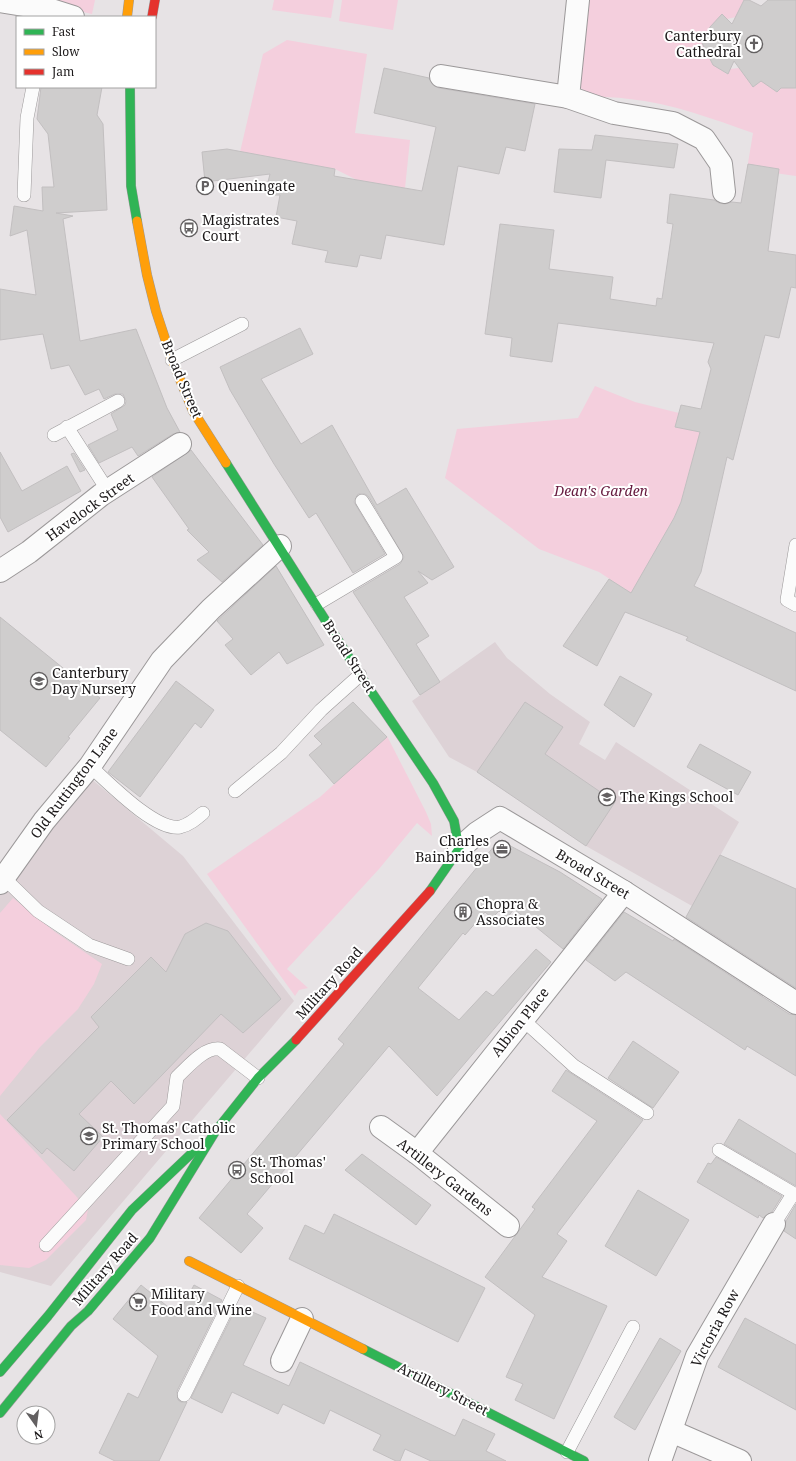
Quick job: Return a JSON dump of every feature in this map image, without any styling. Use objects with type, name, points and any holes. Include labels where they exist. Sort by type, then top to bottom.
[{"type":"main road","points":[[127,16],[129,0]]},
{"type":"main road","points":[[152,16],[154,0]]},
{"type":"main road","name":"Broad Street","points":[[130,88],[131,186],[156,311],[172,360],[193,411],[317,604],[360,675],[433,783],[454,821],[459,849]]},
{"type":"main road","name":"Military Road","points":[[0,1413],[71,1326],[88,1311],[150,1238],[215,1132],[258,1078],[300,1036],[432,888],[459,849]]},
{"type":"main road","name":"Military Road","points":[[0,1372],[48,1316],[132,1210],[215,1132]]},
{"type":"main road","name":"Artillery Street","points":[[189,1261],[584,1461]]},
{"type":"street","points":[[568,97],[578,0]]},
{"type":"street","points":[[0,1],[47,13],[66,16]]},
{"type":"street","points":[[441,76],[568,97],[614,113],[673,123],[704,139],[721,164],[724,192]]},
{"type":"street","name":"Havelock Street","points":[[0,569],[30,552],[108,491],[180,444]]},
{"type":"street","name":"Old Ruttington Lane","points":[[2,880],[44,821],[90,766],[162,660],[211,609],[280,546]]},
{"type":"street","name":"Broad Street","points":[[459,849],[477,833],[500,818],[624,892],[796,1003]]},
{"type":"street","name":"Albion Place","points":[[416,1153],[624,892]]},
{"type":"street","name":"Artillery Gardens","points":[[381,1127],[508,1226]]},
{"type":"street","name":"Victoria Row","points":[[660,1461],[672,1431],[697,1356],[774,1224]]},
{"type":"street","points":[[282,1361],[302,1319]]},
{"type":"street","points":[[672,1431],[740,1461]]},
{"type":"lane","points":[[24,195],[27,118],[33,88]]},
{"type":"lane","points":[[172,360],[242,324]]},
{"type":"lane","points":[[54,435],[118,401]]},
{"type":"lane","points":[[67,427],[108,491]]},
{"type":"lane","points":[[317,604],[396,556],[362,501]]},
{"type":"lane","points":[[796,545],[792,560],[787,600],[796,605]]},
{"type":"lane","points":[[235,791],[281,753],[321,710],[360,675]]},
{"type":"lane","points":[[90,766],[150,818],[164,825],[179,827],[192,822],[204,813]]},
{"type":"lane","points":[[2,880],[38,911],[89,945],[128,959]]},
{"type":"lane","points":[[522,1019],[574,1066],[648,1113]]},
{"type":"lane","points":[[46,1245],[173,1106],[177,1077],[205,1052],[214,1048],[220,1048],[258,1078]]},
{"type":"lane","points":[[719,1150],[795,1195],[774,1224]]},
{"type":"lane","points":[[184,1395],[238,1286]]},
{"type":"lane","points":[[567,1452],[633,1327]]},
{"type":"shaded area","name":"The Kings School","points":[[495,642],[507,658],[550,694],[590,722],[579,744],[605,760],[616,742],[739,822],[692,906],[586,846],[477,772],[449,757],[412,701]]},
{"type":"shaded area","name":"St. Thomas' Catholic Primary School","points":[[89,777],[183,856],[294,1001],[51,1286],[0,1272],[0,894]]},
{"type":"green space","points":[[31,0],[95,0],[92,14]]},
{"type":"green space","points":[[274,0],[334,0],[331,18],[272,10]]},
{"type":"green space","points":[[342,0],[398,0],[393,30],[339,21]]},
{"type":"green space","points":[[578,0],[744,0],[736,17],[727,19],[724,65],[721,70],[727,74],[730,69],[739,68],[753,87],[768,76],[776,82],[771,88],[777,92],[783,85],[796,89],[796,176],[747,169],[753,133],[692,112],[660,104],[624,98],[589,96],[569,76]]},
{"type":"green space","points":[[287,40],[367,54],[355,133],[410,140],[405,188],[357,180],[335,169],[240,152],[263,54]]},
{"type":"green space","name":"Dean's Garden","points":[[595,386],[635,402],[679,413],[675,427],[700,432],[681,502],[674,518],[631,593],[599,572],[539,549],[445,478],[457,429],[578,418]]},
{"type":"green space","points":[[387,736],[426,812],[431,824],[432,836],[417,823],[379,869],[287,969],[308,988],[299,990],[295,996],[207,874],[320,797]]},
{"type":"green space","points":[[13,898],[55,932],[102,964],[94,984],[78,1009],[40,1047],[0,1096],[0,913]]},
{"type":"green space","points":[[0,1114],[88,1209],[86,1220],[46,1260],[29,1268],[0,1265]]},
{"type":"building","name":"Canterbury Cathedral","points":[[744,0],[749,0],[761,6],[768,0],[796,0],[796,88],[781,88],[777,92],[761,81],[753,87],[734,61],[728,74],[713,65],[702,43],[710,27],[722,14],[732,24]]},
{"type":"building","points":[[384,68],[429,78],[433,85],[439,88],[535,104],[525,151],[506,147],[499,174],[458,166],[444,245],[386,235],[381,259],[360,255],[357,267],[325,262],[328,251],[292,244],[297,221],[276,217],[280,195],[274,195],[276,183],[268,182],[270,174],[205,182],[202,152],[227,149],[335,169],[334,176],[422,191],[436,127],[374,113]]},
{"type":"building","points":[[41,88],[102,88],[97,115],[103,124],[107,210],[56,213],[73,216],[63,219],[80,341],[136,329],[167,408],[180,432],[173,434],[138,456],[132,447],[99,463],[88,445],[118,430],[111,414],[125,405],[126,401],[123,394],[115,394],[104,399],[99,389],[85,395],[69,365],[51,369],[43,334],[0,340],[0,289],[36,295],[27,230],[10,236],[14,206],[43,211],[42,187],[54,187],[48,134],[37,119]]},
{"type":"building","points":[[595,135],[678,144],[674,168],[606,160],[601,198],[554,192],[559,149],[592,150]]},
{"type":"building","points":[[748,164],[779,169],[768,251],[796,255],[796,288],[791,287],[779,338],[765,335],[733,460],[727,457],[701,572],[694,586],[796,633],[796,691],[686,640],[688,637],[625,612],[597,666],[563,646],[609,579],[631,593],[674,518],[681,502],[700,432],[675,427],[681,405],[701,409],[711,369],[708,362],[714,343],[558,323],[552,362],[510,356],[512,338],[485,334],[500,224],[554,230],[549,269],[613,277],[610,299],[656,306],[657,298],[662,299],[673,224],[667,223],[670,194],[714,200],[725,204],[732,202],[741,203]]},
{"type":"building","points":[[300,328],[313,354],[261,379],[301,444],[332,425],[377,505],[406,488],[454,567],[432,580],[418,571],[428,583],[404,597],[429,636],[416,644],[440,682],[420,695],[353,592],[400,564],[404,557],[369,497],[365,494],[358,494],[354,502],[385,554],[353,573],[316,513],[309,518],[274,464],[230,390],[220,367]]},
{"type":"building","points":[[191,450],[263,545],[222,582],[197,560],[209,552],[187,530],[189,529],[152,477]]},
{"type":"building","points":[[0,452],[22,491],[67,466],[81,491],[8,532],[0,517]]},
{"type":"building","points":[[74,453],[85,470],[80,472],[71,454]]},
{"type":"building","points":[[276,566],[324,645],[287,664],[279,652],[251,675],[225,645],[233,639],[217,621]]},
{"type":"building","name":"Canterbury Day Nursery","points":[[0,617],[100,698],[46,767],[0,730]]},
{"type":"building","points":[[620,676],[652,694],[634,727],[604,705]]},
{"type":"building","points":[[176,681],[214,710],[201,728],[195,723],[140,797],[108,772]]},
{"type":"building","points":[[353,702],[387,737],[334,784],[309,755],[322,744],[314,736]]},
{"type":"building","points":[[525,702],[563,727],[545,754],[615,802],[586,846],[477,772]]},
{"type":"building","points":[[700,744],[751,772],[738,795],[687,767]]},
{"type":"building","points":[[499,840],[560,872],[602,899],[563,949],[514,909],[507,918],[499,911],[492,918],[485,912],[465,935],[463,933],[418,988],[459,1020],[486,991],[493,996],[536,949],[551,962],[437,1096],[389,1046],[247,1214],[263,1228],[241,1253],[199,1218],[344,1044],[338,1039]]},
{"type":"building","points":[[720,855],[796,889],[796,988],[686,917]]},
{"type":"building","points":[[624,912],[673,941],[674,939],[789,1014],[796,1015],[796,1076],[747,1046],[745,1050],[626,972],[615,981],[586,960]]},
{"type":"building","points":[[206,923],[228,931],[281,999],[243,1033],[221,1014],[134,1104],[111,1081],[79,1114],[103,1137],[74,1171],[47,1148],[42,1154],[7,1120],[99,1027],[91,1017],[151,957],[166,972],[185,934]]},
{"type":"building","points":[[633,1041],[679,1072],[653,1108],[608,1078]]},
{"type":"building","points":[[566,1070],[643,1120],[557,1234],[567,1241],[542,1277],[607,1306],[554,1419],[515,1400],[523,1384],[506,1377],[535,1315],[485,1277],[535,1209],[532,1207],[597,1121],[552,1091]]},
{"type":"building","points":[[739,1119],[796,1154],[796,1186],[724,1144]]},
{"type":"building","points":[[362,1154],[431,1205],[416,1225],[345,1170]]},
{"type":"building","points":[[716,1157],[782,1196],[772,1212],[763,1218],[759,1215],[758,1218],[697,1182],[708,1163],[711,1164]]},
{"type":"building","points":[[638,1190],[689,1220],[656,1276],[605,1246]]},
{"type":"building","points":[[796,1204],[796,1239],[784,1231],[786,1221]]},
{"type":"building","points":[[334,1214],[485,1288],[458,1342],[289,1259],[305,1225],[324,1234]]},
{"type":"building","points":[[141,1285],[178,1315],[194,1285],[222,1300],[177,1391],[178,1400],[181,1402],[187,1402],[159,1461],[115,1461],[99,1453],[128,1393],[138,1398],[158,1356],[113,1319]]},
{"type":"building","points":[[241,1307],[266,1318],[243,1365],[289,1386],[300,1362],[455,1436],[463,1419],[495,1434],[486,1451],[506,1461],[431,1461],[405,1449],[400,1461],[396,1461],[373,1450],[381,1435],[330,1410],[324,1424],[283,1404],[278,1414],[232,1392],[222,1413],[191,1398],[236,1308],[240,1310]]},
{"type":"building","points":[[745,1318],[796,1345],[796,1410],[718,1367]]},
{"type":"building","points":[[660,1338],[681,1351],[635,1430],[614,1417]]},
{"type":"traffic: fast","points":[[130,88],[131,186],[137,221]]},
{"type":"traffic: fast","points":[[226,463],[360,675],[433,783],[454,821],[459,849],[430,891]]},
{"type":"traffic: fast","points":[[0,1413],[71,1326],[88,1311],[150,1238],[215,1132],[258,1078],[296,1040]]},
{"type":"traffic: fast","points":[[0,1372],[48,1316],[132,1210],[194,1151]]},
{"type":"traffic: fast","points":[[363,1349],[584,1461]]},
{"type":"traffic: slow","points":[[127,16],[129,0]]},
{"type":"traffic: slow","points":[[137,221],[147,275],[156,311],[172,360],[193,411],[226,463]]},
{"type":"traffic: slow","points":[[189,1261],[363,1349]]},
{"type":"traffic: jam","points":[[152,16],[155,0]]},
{"type":"traffic: jam","points":[[296,1040],[430,891]]},
{"type":"place","name":"Canterbury Cathedral","points":[[754,44]]},
{"type":"place","name":"Queningate","points":[[205,186]]},
{"type":"place","name":"Magistrates Court","points":[[189,228]]},
{"type":"place","name":"Canterbury Day Nursery","points":[[39,681]]},
{"type":"place","name":"The Kings School","points":[[607,797]]},
{"type":"place","name":"Charles Bainbridge","points":[[502,849]]},
{"type":"place","name":"Chopra & Associates","points":[[463,912]]},
{"type":"place","name":"St. Thomas' Catholic Primary School","points":[[89,1136]]},
{"type":"place","name":"St. Thomas' School","points":[[237,1170]]},
{"type":"place","name":"Military Food and Wine","points":[[138,1302]]}]
